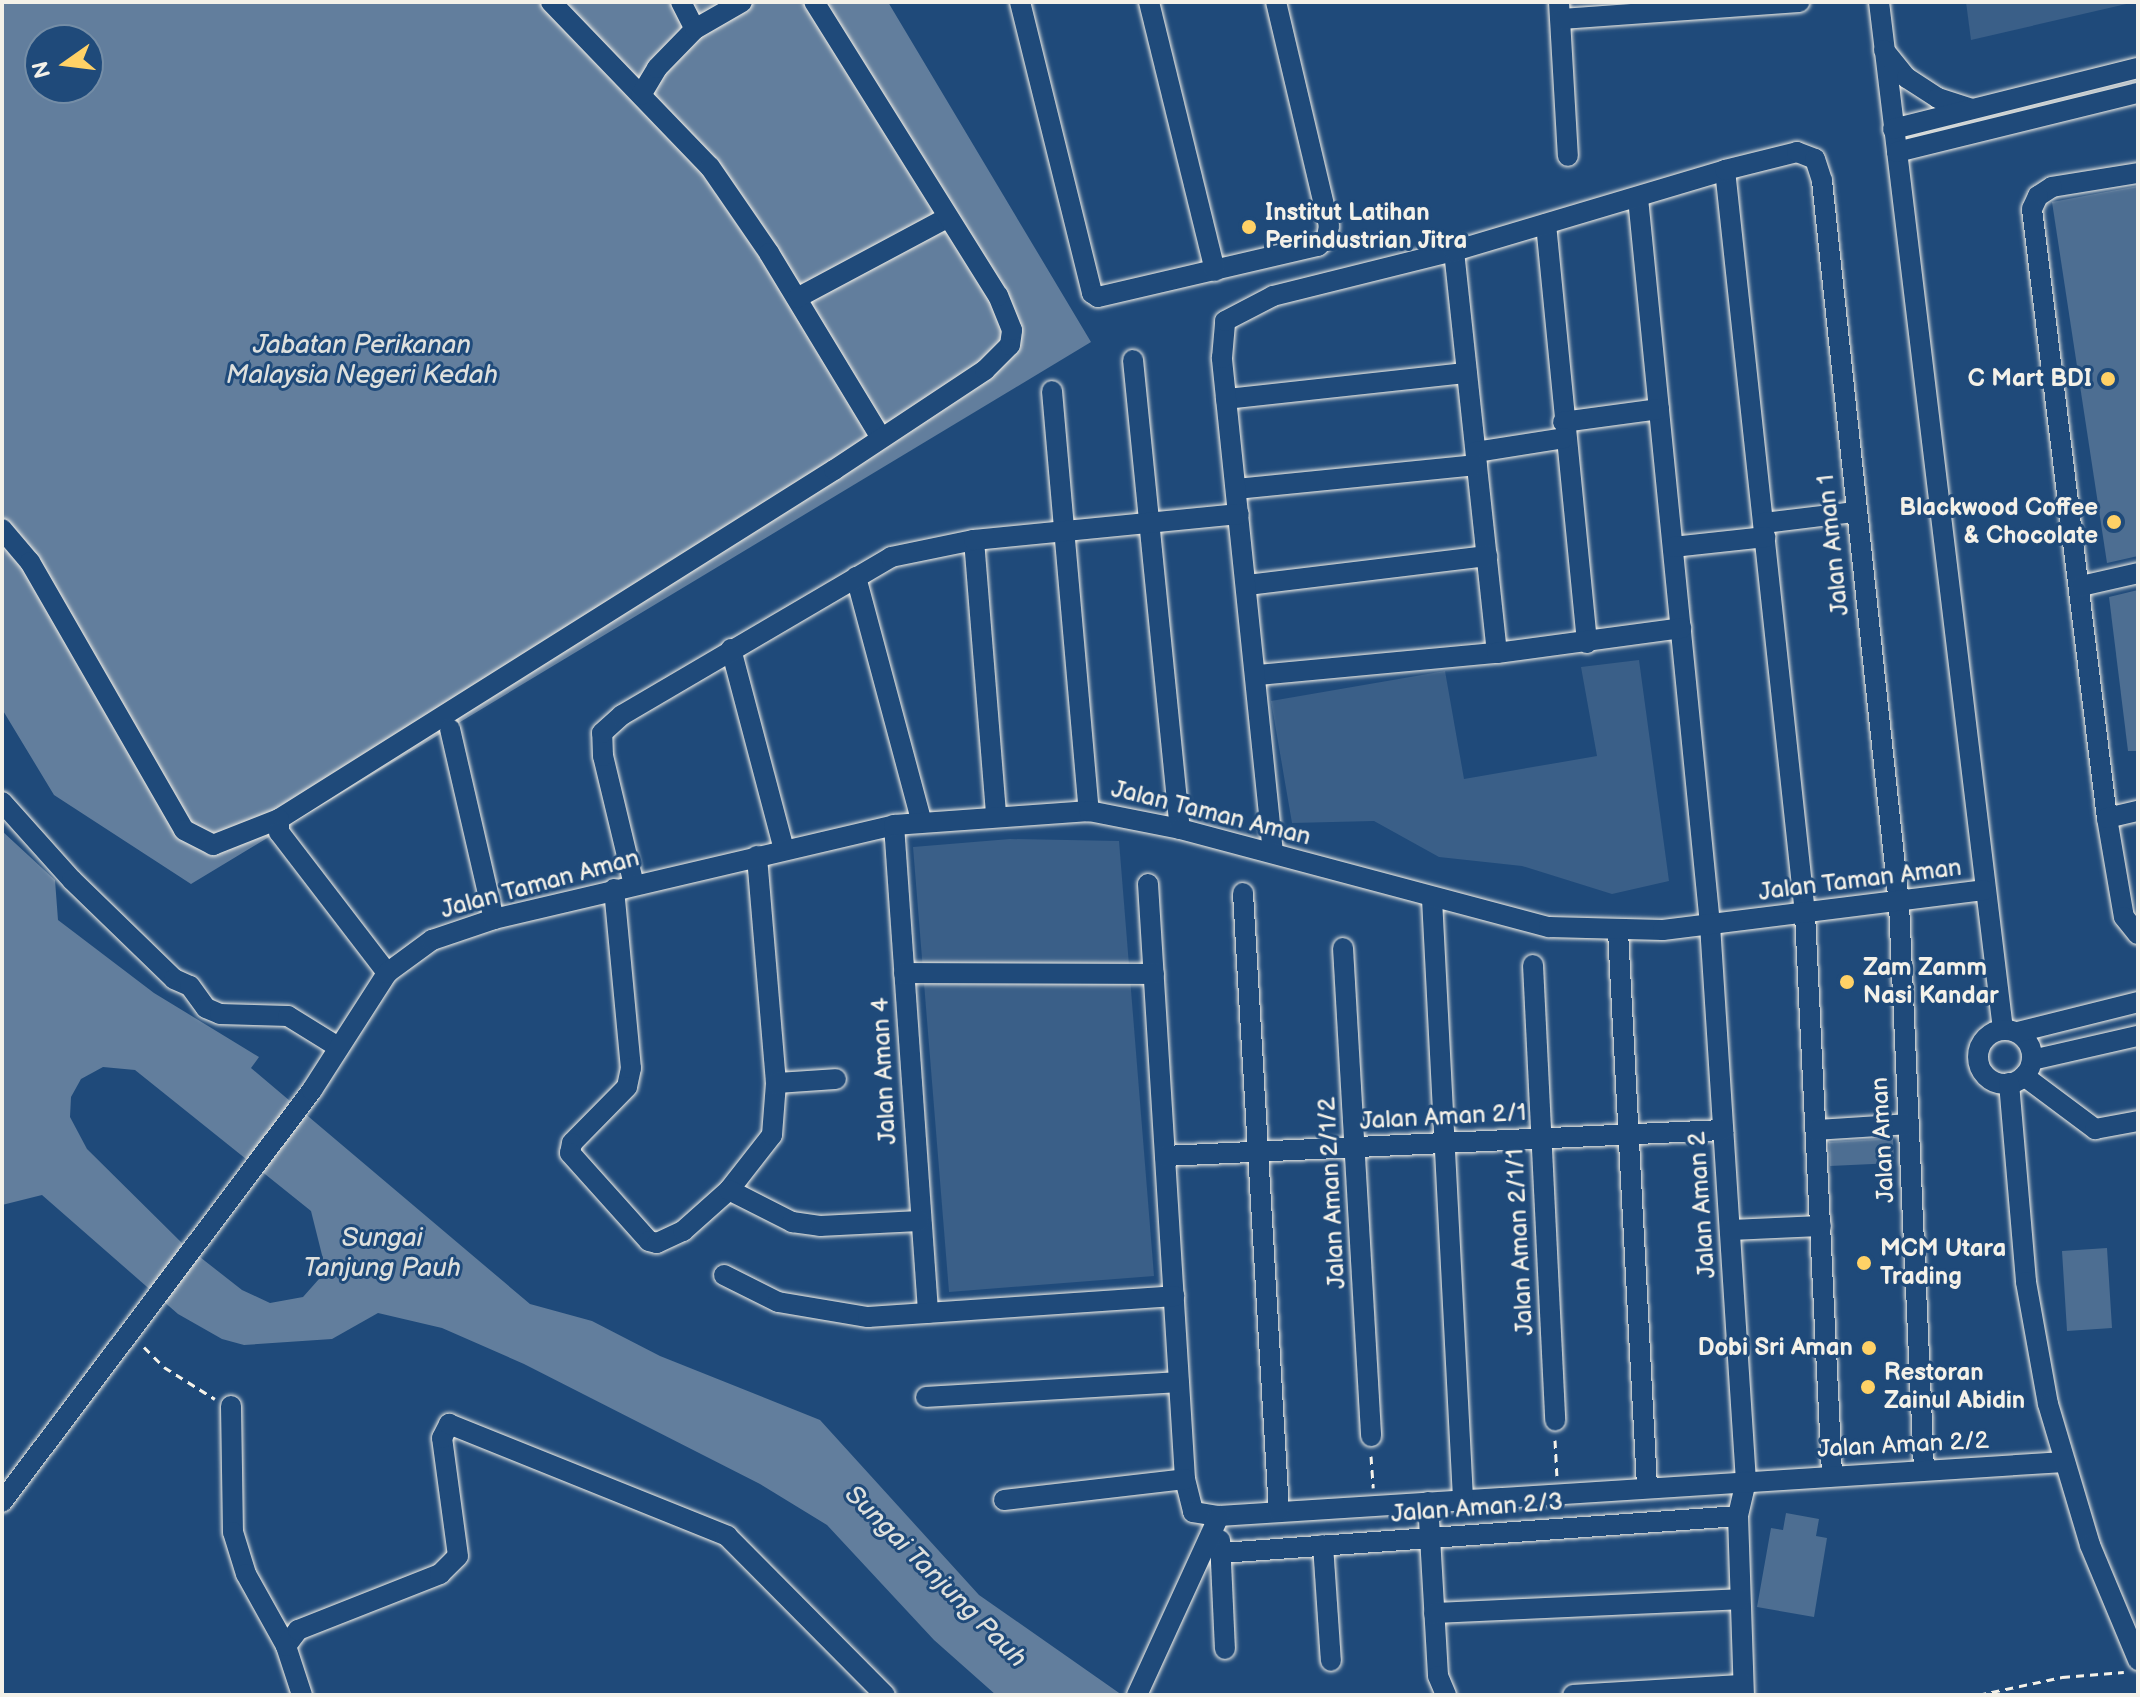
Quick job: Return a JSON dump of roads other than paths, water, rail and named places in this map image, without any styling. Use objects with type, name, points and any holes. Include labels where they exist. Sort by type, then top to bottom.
[{"type":"street","points":[[551,2],[710,167],[797,298],[881,438]]},
{"type":"street","points":[[681,2],[695,29]]},
{"type":"street","points":[[641,95],[657,68],[695,29],[742,2]]},
{"type":"street","points":[[2,529],[30,562],[184,830],[213,845],[279,819],[881,438],[985,370],[1010,345],[1012,330],[998,296],[814,2]]},
{"type":"street","points":[[1020,2],[1092,293],[1098,297],[1318,246],[1327,237],[1329,226],[1276,2]]},
{"type":"street","points":[[1149,2],[1215,271]]},
{"type":"street","points":[[1568,156],[1560,11],[1799,2]]},
{"type":"street","points":[[1879,2],[1893,129],[1921,321],[1984,890],[2010,1031],[2029,1044],[2022,1073],[2026,1282],[2064,1462],[2090,1545],[2138,1660]]},
{"type":"street","points":[[1884,50],[1917,85],[1938,98],[1973,109]]},
{"type":"street","points":[[1893,129],[2138,68]]},
{"type":"street","points":[[1897,152],[2138,93]]},
{"type":"street","name":"Jalan Aman 1","points":[[1725,170],[1808,153],[1815,159],[1822,181],[1899,904]]},
{"type":"street","points":[[1273,853],[1258,675],[1226,399],[1221,336],[1225,321],[1238,311],[1273,296],[1454,251],[1725,170],[1805,914],[1832,1475]]},
{"type":"street","points":[[2138,173],[2052,187],[2038,196],[2032,209],[2081,586],[2107,818],[2124,917],[2138,934]]},
{"type":"street","name":"Jalan Aman 2","points":[[1638,198],[1710,925],[1746,1481],[1738,1516],[1744,1690]]},
{"type":"street","points":[[797,298],[947,218]]},
{"type":"street","points":[[1546,224],[1587,643]]},
{"type":"street","points":[[1454,251],[1497,653]]},
{"type":"street","points":[[1133,360],[1180,829]]},
{"type":"street","points":[[1226,399],[1467,373]]},
{"type":"street","points":[[1052,391],[1089,811]]},
{"type":"street","points":[[1236,489],[1476,458],[1564,430],[1659,409]]},
{"type":"street","points":[[1673,547],[1855,512]]},
{"type":"street","points":[[757,856],[776,1083],[772,1135],[729,1190],[683,1231],[657,1243],[649,1241],[570,1153],[572,1143],[627,1087],[631,1068],[624,887],[602,733],[622,715],[891,557],[974,540],[1239,514]]},
{"type":"street","points":[[974,540],[996,815]]},
{"type":"street","points":[[1247,585],[1487,556]]},
{"type":"street","points":[[2081,586],[2138,573]]},
{"type":"street","points":[[856,577],[921,820]]},
{"type":"street","points":[[1258,675],[1587,643],[1681,628]]},
{"type":"street","points":[[731,649],[784,850]]},
{"type":"street","points":[[450,729],[494,919]]},
{"type":"street","points":[[2,802],[72,880],[174,979],[190,986],[206,1008],[220,1014],[288,1016],[338,1047]]},
{"type":"street","name":"Jalan Taman Aman","points":[[2,1502],[312,1090],[387,973],[432,940],[494,919],[921,820],[1089,811],[1180,829],[1432,899],[1549,927],[1618,931],[1710,925],[1899,904],[1984,890]]},
{"type":"street","points":[[2107,818],[2138,811]]},
{"type":"street","points":[[279,819],[279,832],[387,973]]},
{"type":"street","name":"Jalan Aman 4","points":[[894,825],[919,1221],[928,1313]]},
{"type":"street","points":[[1148,884],[1185,1479],[1193,1512],[1219,1516]]},
{"type":"street","points":[[1243,893],[1279,1511]]},
{"type":"street","points":[[1432,899],[1463,1499]]},
{"type":"street","name":"Jalan Aman","points":[[1899,904],[1924,1470]]},
{"type":"street","points":[[1618,931],[1647,1487]]},
{"type":"street","name":"Jalan Aman 2/1/2","points":[[1343,948],[1371,1436]]},
{"type":"street","name":"Jalan Aman 2/1/1","points":[[1533,965],[1555,1420]]},
{"type":"street","points":[[904,973],[1154,974]]},
{"type":"street","points":[[2138,1002],[1987,1036],[1978,1060],[1985,1076],[2022,1073],[2138,1036]]},
{"type":"street","points":[[2022,1073],[2095,1129],[2138,1121]]},
{"type":"street","points":[[776,1083],[836,1079]]},
{"type":"street","points":[[1816,1130],[1908,1124]]},
{"type":"street","name":"Jalan Aman 2/1","points":[[1165,1156],[1723,1130]]},
{"type":"street","points":[[729,1190],[806,1224],[919,1221]]},
{"type":"street","points":[[1730,1230],[1821,1226]]},
{"type":"street","points":[[724,1275],[810,1311],[868,1317],[1174,1296]]},
{"type":"street","points":[[926,1397],[1179,1382]]},
{"type":"street","points":[[231,1406],[236,1541],[257,1598],[286,1646],[302,1695]]},
{"type":"street","points":[[286,1646],[298,1630],[452,1567],[459,1538],[442,1438],[449,1424],[531,1454],[633,1503],[727,1536],[885,1695]]},
{"type":"street","name":"Jalan Aman 2/2","points":[[1219,1516],[2064,1462]]},
{"type":"street","points":[[1004,1500],[1185,1479]]},
{"type":"street","points":[[1428,1502],[1438,1676],[1446,1695]]},
{"type":"street","points":[[1219,1516],[1225,1649]]},
{"type":"street","points":[[1137,1695],[1219,1516]]},
{"type":"street","name":"Jalan Aman 2/3","points":[[1221,1553],[1738,1516]]},
{"type":"street","points":[[1323,1545],[1331,1661]]},
{"type":"street","points":[[1434,1613],[1740,1599]]},
{"type":"street","points":[[1573,1695],[1744,1690]]},
{"type":"water","name":"Jabatan Perikanan Malaysia Negeri Kedah","points":[[2,2],[888,2],[1091,342],[191,884],[54,795],[2,709]]},
{"type":"water","name":"Sungai Tanjung Pauh","points":[[2,831],[55,880],[58,920],[154,993],[259,1057],[251,1068],[530,1304],[592,1321],[660,1356],[820,1420],[979,1595],[1122,1695],[996,1695],[934,1640],[827,1525],[760,1484],[524,1364],[442,1328],[378,1313],[332,1339],[244,1345],[222,1339],[178,1314],[42,1195],[2,1205]],"holes":[[[103,1067],[135,1070],[311,1211],[323,1259],[319,1279],[303,1297],[270,1303],[242,1290],[182,1243],[87,1149],[70,1117],[71,1097],[81,1079]]]},
{"type":"place","name":"Institut Latihan Perindustrian Jitra","points":[[1249,227]]},
{"type":"place","name":"C Mart BDI","points":[[2108,379]]},
{"type":"place","name":"Blackwood Coffee & Chocolate","points":[[2114,522]]},
{"type":"place","name":"Zam Zamm Nasi Kandar","points":[[1847,982]]},
{"type":"place","name":"MCM Utara Trading","points":[[1864,1263]]},
{"type":"place","name":"Dobi Sri Aman","points":[[1869,1348]]},
{"type":"place","name":"Restoran Zainul Abidin","points":[[1868,1387]]}]
